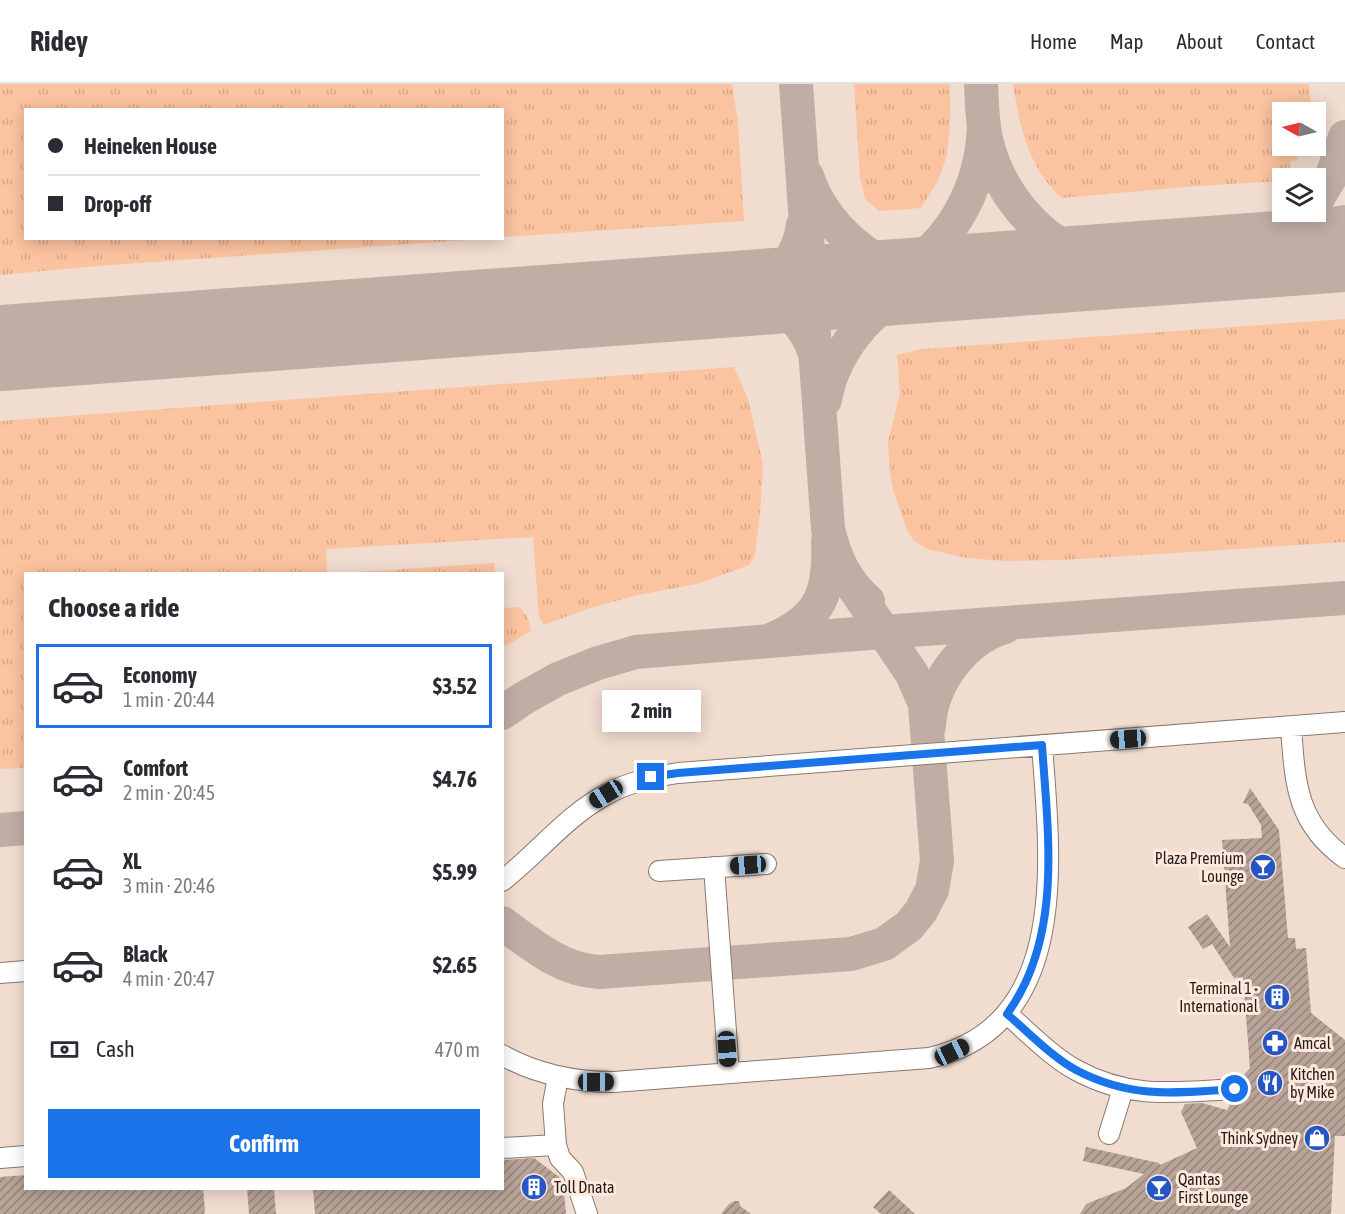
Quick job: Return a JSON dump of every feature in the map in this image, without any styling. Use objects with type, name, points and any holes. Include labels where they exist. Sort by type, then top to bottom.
[{"type":"lane","points":[[504,879],[586,807],[606,794],[651,777],[678,773],[1345,722]]},
{"type":"lane","points":[[1290,727],[1294,776],[1300,802],[1318,834],[1345,858]]},
{"type":"lane","points":[[504,1056],[529,1068],[558,1077],[614,1082],[930,1058],[952,1052],[974,1042],[1007,1014],[1032,969],[1047,898],[1050,860],[1042,745]]},
{"type":"lane","points":[[659,871],[766,864]]},
{"type":"lane","points":[[714,867],[729,1073]]},
{"type":"lane","points":[[0,973],[24,971]]},
{"type":"lane","points":[[1007,1014],[1075,1070],[1123,1089],[1154,1093],[1235,1089]]},
{"type":"lane","points":[[558,1077],[553,1104],[556,1145],[560,1158],[573,1172],[587,1214]]},
{"type":"lane","points":[[1109,1134],[1123,1089]]},
{"type":"lane","points":[[504,1148],[556,1145]]},
{"type":"lane","points":[[0,1158],[24,1156]]},
{"type":"green space","points":[[0,84],[732,84],[738,123],[744,221],[504,237],[504,108],[24,108],[24,240],[467,240],[0,275]]},
{"type":"green space","points":[[854,84],[950,84],[946,158],[938,180],[921,208],[879,211],[865,199],[860,177]]},
{"type":"green space","points":[[1013,84],[1309,84],[1310,102],[1272,102],[1272,156],[1298,156],[1297,161],[1291,161],[1290,168],[1272,168],[1272,182],[1062,198],[1050,186],[1033,160],[1019,116]]},
{"type":"green space","points":[[1345,319],[1345,542],[1063,560],[1004,561],[967,558],[927,549],[914,541],[907,530],[893,490],[888,442],[900,393],[897,355],[922,349]]},
{"type":"green space","points":[[734,367],[748,399],[763,464],[755,555],[749,565],[697,584],[638,595],[587,609],[544,625],[539,617],[533,537],[326,549],[327,572],[24,572],[24,768],[0,769],[0,421]]},
{"type":"green space","points":[[494,563],[495,572],[359,572]]},
{"type":"green space","points":[[520,607],[528,618],[531,631],[504,646],[504,608]]},
{"type":"building","name":"Terminal 1 - International","points":[[1250,788],[1279,830],[1288,938],[1295,938],[1296,949],[1306,948],[1311,1013],[1345,1040],[1345,1136],[1335,1136],[1331,1214],[1080,1214],[1086,1204],[1126,1188],[1144,1174],[1083,1161],[1086,1147],[1160,1165],[1197,1148],[1181,1112],[1185,1104],[1202,1103],[1227,1110],[1232,1101],[1241,1099],[1246,1094],[1247,1088],[1241,1078],[1250,1068],[1243,977],[1234,978],[1212,944],[1203,949],[1188,927],[1207,914],[1230,947],[1222,840],[1262,838],[1261,825],[1248,804],[1243,803]]},
{"type":"building","name":"Toll Dnata","points":[[534,1158],[563,1180],[566,1214],[315,1214],[313,1190],[504,1190],[504,1160]]},
{"type":"building","points":[[24,1175],[24,1190],[203,1190],[205,1210],[204,1214],[0,1214],[0,1177]]},
{"type":"building","points":[[247,1190],[274,1190],[276,1214],[249,1214]]},
{"type":"building","points":[[889,1190],[915,1214],[881,1214],[873,1207]]},
{"type":"building","points":[[734,1201],[739,1201],[740,1206],[751,1214],[721,1214]]},
{"type":"taxiway","points":[[796,84],[828,529],[842,568],[853,585],[868,601]]},
{"type":"taxiway","points":[[981,84],[987,143],[1003,183],[1015,202],[1045,234],[1063,246],[1104,261]]},
{"type":"taxiway","points":[[804,289],[875,281],[907,268],[926,254],[943,237],[968,196],[977,173],[984,125]]},
{"type":"taxiway","points":[[1326,185],[1333,173],[1345,137]]},
{"type":"taxiway","points":[[807,176],[825,211],[838,228],[869,255],[906,273],[925,277],[981,275]]},
{"type":"taxiway","points":[[1070,267],[1140,261],[1243,247],[1345,222]]},
{"type":"taxiway","points":[[710,294],[748,291],[769,282],[778,275],[792,257],[803,225]]},
{"type":"taxiway","points":[[825,400],[838,361],[862,325],[895,298],[914,288],[933,282]]},
{"type":"taxiway","points":[[730,296],[758,298],[782,308],[801,326],[814,351]]},
{"type":"taxiway","points":[[0,347],[12,346]]},
{"type":"taxiway","points":[[773,639],[803,622],[820,601],[827,574],[828,541]]},
{"type":"taxiway","points":[[504,924],[548,955],[572,967],[599,972],[851,954],[884,944],[909,926],[921,911],[932,890],[937,861],[925,704],[912,674],[852,585]]},
{"type":"taxiway","points":[[504,712],[558,679],[598,663],[636,652],[1345,598]]},
{"type":"taxiway","points":[[929,726],[936,694],[952,665],[976,641],[1005,627]]},
{"type":"taxiway","points":[[0,830],[24,828]]},
{"type":"runway","points":[[0,348],[1345,249]]},
{"type":"place","name":"Plaza Premium Lounge","points":[[1263,867]]},
{"type":"place","name":"Terminal 1 - International","points":[[1277,997]]},
{"type":"place","name":"Amcal","points":[[1275,1043]]},
{"type":"place","name":"Kitchen by Mike","points":[[1270,1083]]},
{"type":"place","name":"Think Sydney","points":[[1317,1138]]},
{"type":"place","name":"Toll Dnata","points":[[534,1187]]},
{"type":"place","name":"Qantas First Lounge","points":[[1159,1188]]},
{"type":"route","points":[[651,777],[1042,745],[1050,860],[1047,898],[1032,969],[1007,1014],[1064,1063],[1075,1070],[1123,1089],[1154,1093],[1235,1089]]}]
